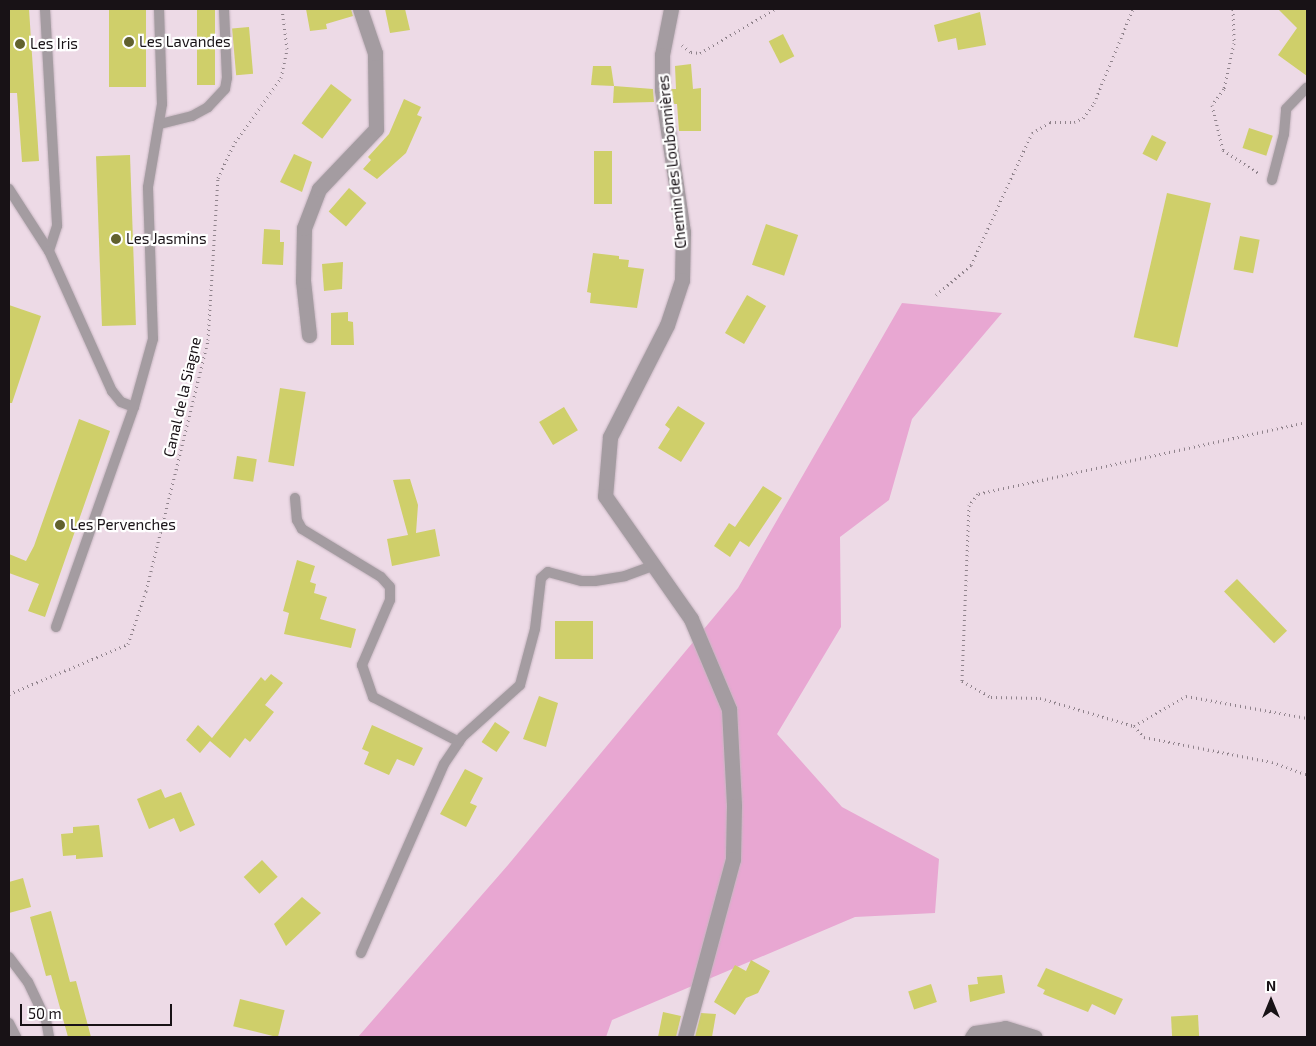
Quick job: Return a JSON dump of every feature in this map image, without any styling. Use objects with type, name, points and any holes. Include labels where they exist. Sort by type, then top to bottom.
[{"type":"street","points":[[309,335],[303,280],[304,228],[319,189],[376,129],[375,53],[360,9]]},
{"type":"street","name":"Chemin des Loubonnières","points":[[670,9],[666,33],[662,90],[683,232],[682,280],[667,325],[610,437],[605,496],[692,618],[729,709],[734,806],[733,859],[685,1037]]},
{"type":"street","points":[[972,1037],[975,1033],[1005,1028],[1035,1037]]},
{"type":"lane","points":[[45,9],[58,226],[49,251]]},
{"type":"lane","points":[[56,627],[134,407],[153,340],[148,187],[160,124],[158,9]]},
{"type":"lane","points":[[160,124],[200,112],[219,97],[225,88],[227,78],[224,9]]},
{"type":"lane","points":[[1272,180],[1284,134],[1286,109],[1307,87]]},
{"type":"lane","points":[[9,188],[49,251],[112,391],[121,402],[134,407]]},
{"type":"lane","points":[[295,498],[298,520],[302,530],[381,577],[390,587],[390,600],[362,665],[373,697],[459,742]]},
{"type":"lane","points":[[361,953],[444,764],[459,742],[520,685],[533,638],[541,578],[548,572],[582,581],[595,581],[624,576],[655,565]]},
{"type":"lane","points":[[9,957],[28,982],[46,1020],[49,1037]]},
{"type":"lane","points":[[9,1023],[16,1037]]},
{"type":"path","name":"Canal de la Siagne","points":[[9,694],[128,644],[146,591],[208,340],[218,178],[235,142],[281,78],[287,49],[282,9]]},
{"type":"path","points":[[666,33],[673,34],[691,52],[700,53],[775,9]]},
{"type":"path","points":[[936,295],[971,265],[1032,132],[1050,122],[1074,122],[1083,118],[1094,103],[1133,9]]},
{"type":"path","points":[[1233,9],[1234,43],[1224,89],[1212,105],[1223,150],[1242,165],[1272,180]]},
{"type":"path","points":[[1307,422],[978,494],[969,505],[962,681],[991,697],[1040,698],[1134,726],[1144,737],[1272,762],[1307,775]]},
{"type":"path","points":[[1134,726],[1186,696],[1307,718]]},
{"type":"shaded area","points":[[902,303],[1002,313],[912,419],[889,500],[840,537],[841,627],[777,734],[842,807],[939,859],[935,913],[855,917],[612,1020],[606,1037],[358,1037],[508,865],[738,588]]},
{"type":"building","points":[[9,9],[29,9],[39,161],[22,162],[17,93],[9,93]]},
{"type":"building","name":"Les Lavandes","points":[[109,9],[146,9],[146,87],[109,87]]},
{"type":"building","points":[[197,9],[215,9],[215,85],[197,85]]},
{"type":"building","points":[[306,9],[351,9],[353,16],[326,24],[327,29],[310,31]]},
{"type":"building","points":[[385,9],[405,9],[410,30],[390,33]]},
{"type":"building","points":[[1278,9],[1307,9],[1307,76],[1278,55],[1297,28]]},
{"type":"building","points":[[980,12],[986,45],[958,50],[956,38],[938,42],[934,25]]},
{"type":"building","points":[[249,27],[253,74],[236,75],[232,28]]},
{"type":"building","points":[[783,34],[794,56],[780,64],[769,41]]},
{"type":"building","points":[[691,64],[693,89],[701,88],[701,131],[679,131],[677,104],[674,104],[671,89],[676,89],[675,66]]},
{"type":"building","points":[[593,66],[611,66],[614,86],[591,85]]},
{"type":"building","points":[[331,84],[352,100],[322,139],[302,123]]},
{"type":"building","points":[[614,86],[653,89],[654,102],[613,103]]},
{"type":"building","points":[[404,99],[421,107],[417,115],[422,117],[406,153],[377,179],[363,169],[371,160],[368,157],[389,134]]},
{"type":"building","points":[[1249,128],[1273,136],[1266,156],[1243,148]]},
{"type":"building","points":[[1152,135],[1166,142],[1157,161],[1142,154]]},
{"type":"building","points":[[594,151],[612,151],[612,204],[594,204]]},
{"type":"building","points":[[294,154],[312,162],[302,192],[280,182]]},
{"type":"building","name":"Les Jasmins","points":[[130,155],[136,325],[102,326],[96,156]]},
{"type":"building","points":[[349,188],[366,203],[346,226],[329,211]]},
{"type":"building","points":[[1167,193],[1211,203],[1178,347],[1134,337]]},
{"type":"building","points":[[766,224],[798,235],[784,276],[752,265]]},
{"type":"building","points":[[264,229],[280,230],[280,242],[284,242],[283,265],[262,264]]},
{"type":"building","points":[[1240,236],[1260,240],[1253,273],[1234,269]]},
{"type":"building","points":[[593,253],[619,256],[619,259],[629,260],[628,267],[644,269],[637,308],[590,303],[591,293],[587,292]]},
{"type":"building","points":[[343,262],[342,289],[324,291],[322,264]]},
{"type":"building","points":[[747,295],[766,306],[744,344],[725,333]]},
{"type":"building","points":[[9,305],[41,316],[12,403],[9,403]]},
{"type":"building","points":[[348,312],[348,321],[353,322],[354,345],[331,345],[331,313]]},
{"type":"building","points":[[280,388],[306,392],[294,466],[268,462]]},
{"type":"building","points":[[678,406],[705,423],[681,462],[658,448],[670,429],[665,425]]},
{"type":"building","points":[[564,407],[578,430],[553,445],[539,422]]},
{"type":"building","name":"Les Pervenches","points":[[79,419],[110,431],[45,617],[28,611],[39,584],[9,573],[9,554],[26,561],[34,546]]},
{"type":"building","points":[[237,456],[257,459],[253,482],[233,479]]},
{"type":"building","points":[[410,479],[418,505],[416,533],[435,529],[440,556],[392,566],[387,539],[408,535],[393,480]]},
{"type":"building","points":[[763,486],[782,498],[749,547],[740,541],[730,557],[714,546],[729,523],[735,527]]},
{"type":"building","points":[[297,560],[315,566],[310,582],[316,584],[314,593],[327,597],[320,619],[356,629],[351,648],[284,634],[289,613],[283,611]]},
{"type":"building","points":[[1237,579],[1287,631],[1274,643],[1224,592]]},
{"type":"building","points":[[555,621],[593,621],[593,659],[555,659]]},
{"type":"building","points":[[271,674],[283,683],[265,705],[274,712],[250,742],[245,738],[230,758],[210,741],[200,753],[186,740],[198,725],[212,738],[261,677],[265,681]]},
{"type":"building","points":[[539,696],[558,703],[546,747],[523,739]]},
{"type":"building","points":[[495,722],[510,732],[497,752],[482,742]]},
{"type":"building","points":[[372,725],[423,748],[414,766],[397,759],[389,775],[364,764],[369,752],[362,749]]},
{"type":"building","points":[[465,769],[483,778],[470,803],[477,806],[466,827],[440,814]]},
{"type":"building","points":[[161,789],[165,798],[181,792],[195,825],[180,832],[174,818],[149,829],[137,799]]},
{"type":"building","points":[[99,825],[103,857],[76,859],[76,855],[63,856],[61,834],[73,833],[73,827]]},
{"type":"building","points":[[262,860],[278,877],[259,894],[244,877]]},
{"type":"building","points":[[23,878],[31,907],[9,913],[9,882]]},
{"type":"building","points":[[302,897],[321,913],[286,946],[274,924]]},
{"type":"building","points":[[51,911],[70,982],[76,981],[91,1037],[68,1037],[51,975],[46,976],[30,917]]},
{"type":"building","points":[[751,960],[770,971],[758,993],[746,998],[735,1015],[714,1002],[735,965],[746,971]]},
{"type":"building","points":[[1046,968],[1123,999],[1115,1015],[1092,1004],[1088,1012],[1043,994],[1045,990],[1037,986]]},
{"type":"building","points":[[1002,975],[1005,993],[970,1002],[968,985],[978,984],[977,977]]},
{"type":"building","points":[[931,984],[937,1002],[914,1009],[908,991]]},
{"type":"building","points":[[240,999],[285,1010],[278,1037],[233,1026]]},
{"type":"building","points":[[663,1012],[681,1016],[676,1037],[658,1037]]},
{"type":"building","points":[[701,1013],[716,1014],[712,1037],[695,1037]]},
{"type":"building","points":[[1198,1015],[1199,1037],[1172,1037],[1171,1016]]},
{"type":"place","name":"Les Lavandes","points":[[129,42]]},
{"type":"place","name":"Les Iris","points":[[20,44]]},
{"type":"place","name":"Les Jasmins","points":[[116,239]]},
{"type":"place","name":"Les Pervenches","points":[[60,525]]}]
